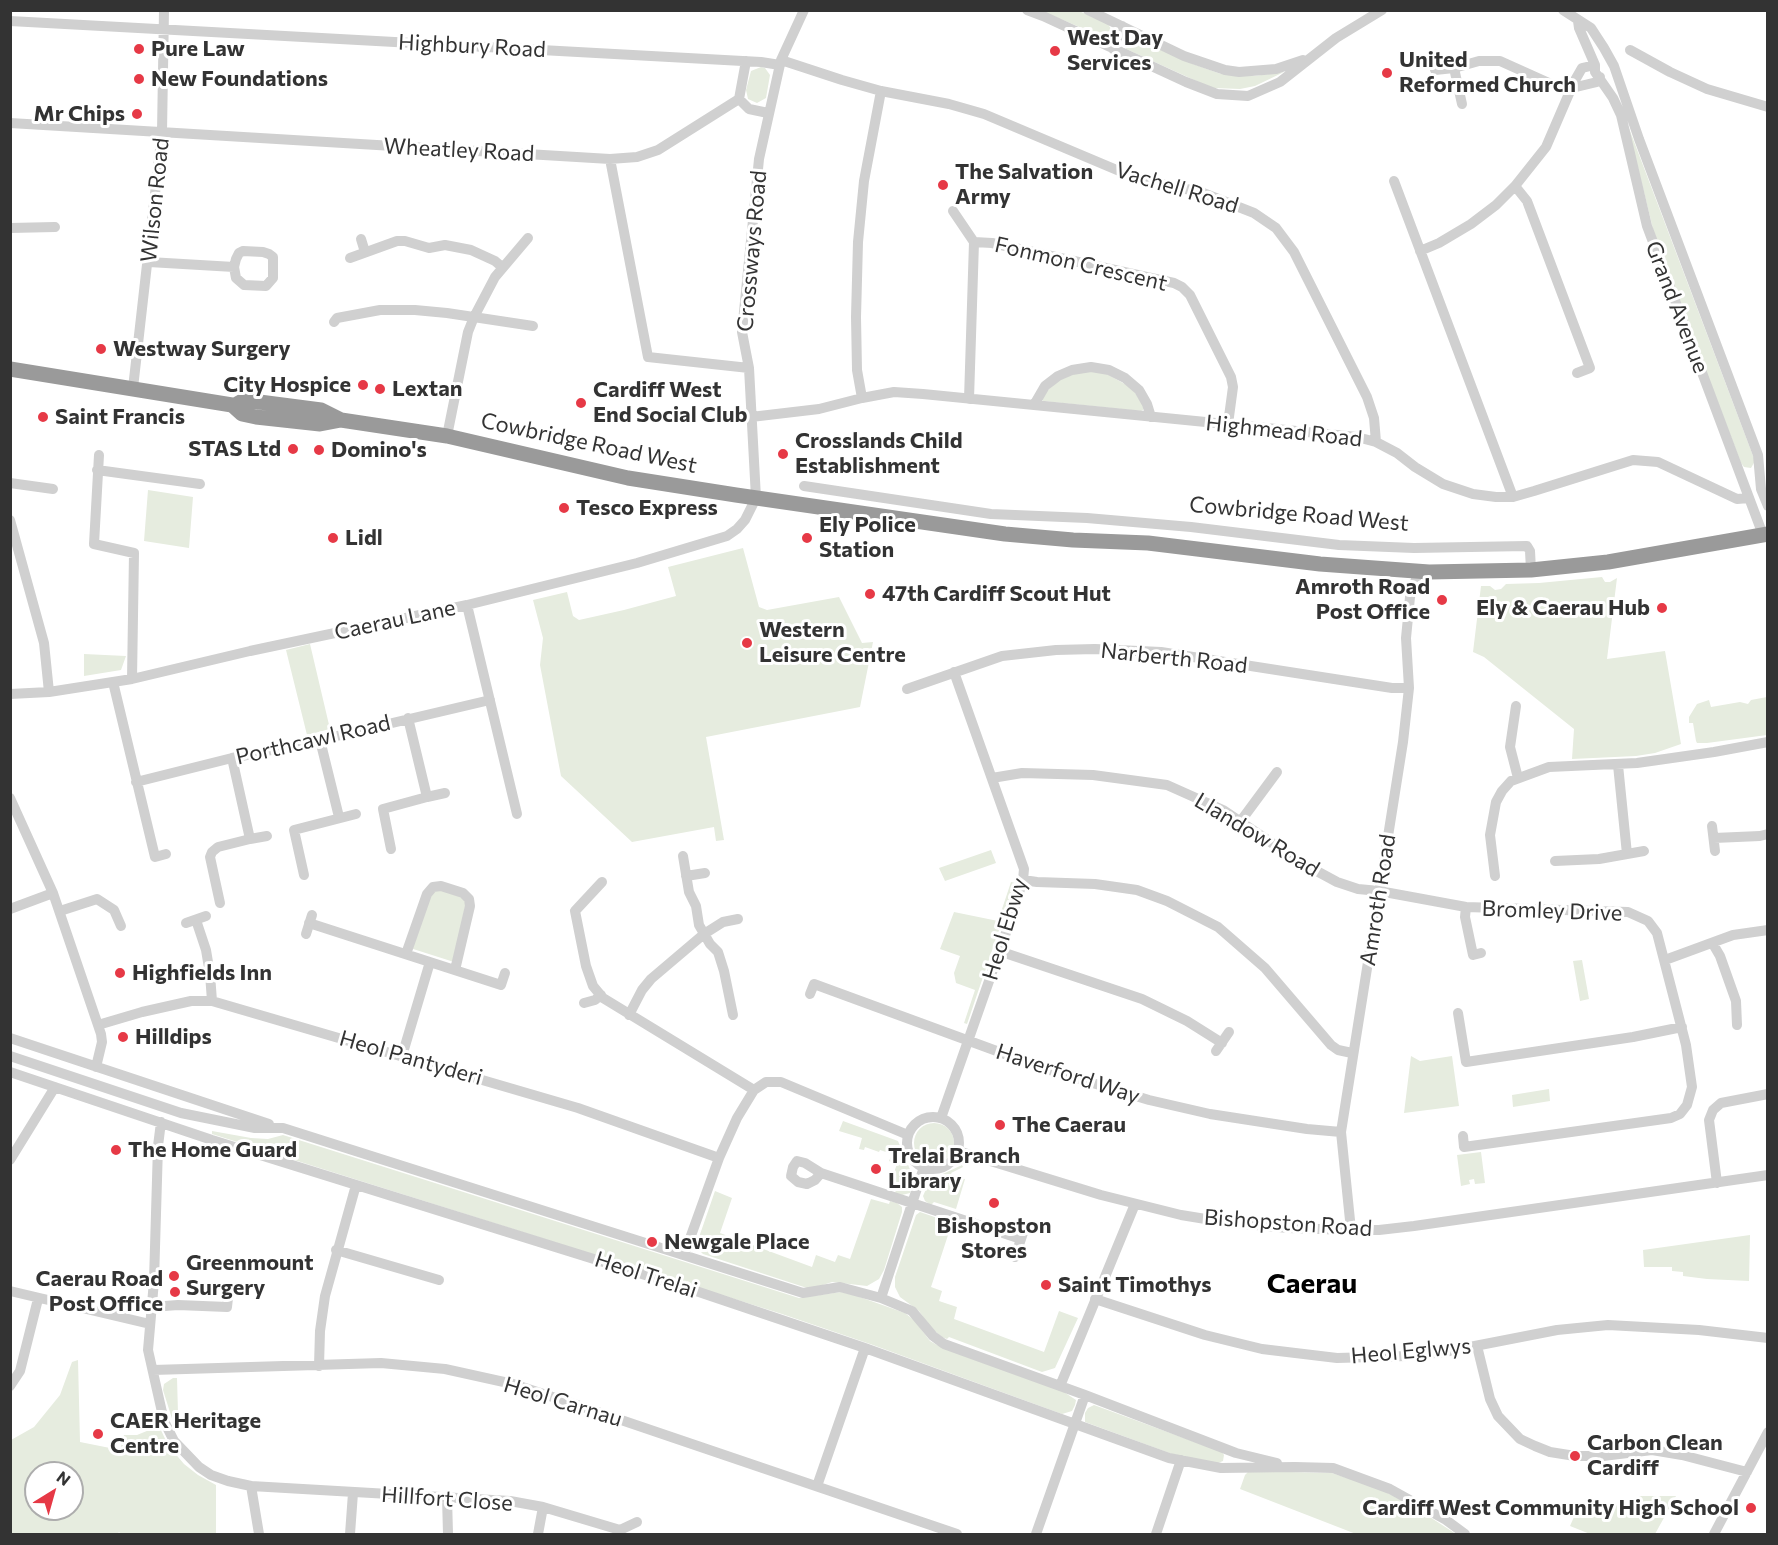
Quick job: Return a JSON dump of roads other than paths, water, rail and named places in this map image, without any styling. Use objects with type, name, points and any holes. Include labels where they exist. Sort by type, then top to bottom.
[{"type":"highway","name":"Cowbridge Road West","points":[[10,369],[235,405],[242,414],[264,418],[320,424],[341,420],[447,436],[628,478],[829,509],[1005,534],[1148,543],[1320,564],[1416,571],[1531,570],[1608,562],[1765,535]]},
{"type":"street","name":"Wilson Road","points":[[133,388],[162,132],[164,10]]},
{"type":"street","name":"Crossways Road","points":[[756,498],[749,368],[742,332],[759,159],[780,62],[804,10]]},
{"type":"street","points":[[1028,10],[1217,94],[1248,96],[1281,82],[1350,28],[1382,10]]},
{"type":"street","points":[[1088,10],[1184,56],[1225,70],[1252,72],[1276,69],[1309,58]]},
{"type":"street","name":"Grand Avenue","points":[[1563,10],[1580,16],[1596,35],[1612,65],[1764,472],[1761,489],[1767,506]]},
{"type":"street","name":"Grand Avenue","points":[[1580,16],[1579,28],[1595,65],[1595,72],[1621,115],[1647,226],[1765,535]]},
{"type":"street","name":"Highbury Road","points":[[10,21],[746,62],[780,62]]},
{"type":"street","points":[[1113,49],[1122,26]]},
{"type":"street","points":[[1630,50],[1707,89],[1767,107]]},
{"type":"street","points":[[1420,250],[1439,243],[1471,224],[1496,205],[1515,186],[1546,147],[1571,90],[1582,68],[1595,65],[1599,60],[1612,65],[1608,78],[1600,77],[1596,82],[1571,90],[1500,61],[1479,61],[1454,68],[1435,70]]},
{"type":"street","points":[[746,62],[739,99],[749,109],[768,113]]},
{"type":"street","name":"Vachell Road","points":[[780,62],[881,91],[984,114],[1106,166],[1145,180],[1198,191],[1244,208],[1266,221],[1281,234],[1294,252],[1374,418],[1376,442]]},
{"type":"street","points":[[1454,68],[1462,104]]},
{"type":"street","points":[[862,398],[857,369],[858,242],[864,181],[881,91]]},
{"type":"street","name":"Wheatley Road","points":[[10,123],[72,129],[162,132],[610,159],[637,157],[658,150],[739,99]]},
{"type":"street","points":[[610,159],[648,357],[749,368]]},
{"type":"street","points":[[1395,181],[1513,497]]},
{"type":"street","points":[[1515,186],[1527,201],[1590,368],[1577,374]]},
{"type":"street","points":[[954,211],[974,242],[969,399]]},
{"type":"street","points":[[10,228],[55,227]]},
{"type":"street","points":[[447,436],[468,332],[474,317],[495,277],[528,238]]},
{"type":"street","points":[[360,239],[365,252]]},
{"type":"street","points":[[350,258],[397,241],[405,241],[429,248],[445,245],[471,250],[495,261],[502,267]]},
{"type":"street","name":"Fonmon Crescent","points":[[974,242],[992,243],[1174,283],[1182,288],[1190,296],[1232,377],[1233,387],[1228,424]]},
{"type":"street","points":[[149,262],[234,267]]},
{"type":"street","points":[[334,322],[337,318],[380,310],[447,312],[533,327]]},
{"type":"street","points":[[1034,405],[1045,386],[1058,376],[1072,370],[1092,367],[1109,370],[1125,378],[1139,390],[1151,417]]},
{"type":"street","name":"Highmead Road","points":[[751,417],[819,410],[894,392],[1346,435],[1376,442],[1397,453],[1443,484],[1473,494],[1513,497],[1633,460],[1658,462],[1737,499],[1749,498]]},
{"type":"street","points":[[99,455],[94,544],[134,553],[132,679]]},
{"type":"street","points":[[97,470],[200,484]]},
{"type":"street","points":[[1742,479],[1764,472]]},
{"type":"street","points":[[10,483],[53,489]]},
{"type":"street","name":"Cowbridge Road West","points":[[804,486],[991,514],[1087,518],[1285,537],[1339,545],[1414,548],[1527,546],[1530,551],[1531,570]]},
{"type":"street","points":[[829,509],[832,490]]},
{"type":"street","name":"Caerau Lane","points":[[10,694],[49,692],[132,679],[250,651],[467,605],[637,563],[727,536],[742,525],[756,498]]},
{"type":"street","points":[[10,520],[44,643],[49,692]]},
{"type":"street","points":[[1148,543],[1150,524]]},
{"type":"street","name":"Amroth Road","points":[[1351,1230],[1341,1132],[1403,742],[1409,688],[1406,638],[1410,597],[1416,571]]},
{"type":"street","points":[[467,605],[517,814]]},
{"type":"street","name":"Narberth Road","points":[[907,689],[1002,656],[1056,650],[1095,649],[1161,652],[1392,688],[1409,688]]},
{"type":"street","name":"Heol Ebwy","points":[[941,1118],[1023,880],[1024,869],[954,672]]},
{"type":"street","points":[[113,682],[154,857],[166,854]]},
{"type":"street","name":"Porthcawl Road","points":[[136,782],[490,700]]},
{"type":"street","points":[[1516,706],[1510,747],[1518,778]]},
{"type":"street","points":[[408,718],[427,797]]},
{"type":"street","points":[[1514,719],[1526,721]]},
{"type":"street","points":[[320,740],[339,817]]},
{"type":"street","points":[[1495,876],[1490,835],[1496,802],[1511,781],[1549,767],[1618,765],[1767,742]]},
{"type":"street","points":[[232,758],[250,839]]},
{"type":"street","points":[[1618,765],[1627,854]]},
{"type":"street","points":[[1240,822],[1276,772]]},
{"type":"street","name":"Llandow Road","points":[[992,778],[1022,773],[1093,775],[1167,785],[1222,810],[1300,862],[1337,882],[1358,889],[1379,891]]},
{"type":"street","points":[[391,849],[383,810],[445,793]]},
{"type":"street","points":[[10,798],[60,911],[98,1025],[102,1041],[96,1067]]},
{"type":"street","points":[[304,875],[294,830],[356,814]]},
{"type":"street","points":[[1712,826],[1715,851]]},
{"type":"street","points":[[1714,838],[1767,834]]},
{"type":"street","points":[[220,903],[210,858],[212,852],[218,847],[267,836]]},
{"type":"street","points":[[1555,861],[1599,859],[1644,851]]},
{"type":"street","points":[[683,856],[689,892],[696,906],[699,925],[718,952],[733,1015]]},
{"type":"street","points":[[686,876],[705,873]]},
{"type":"street","points":[[1023,880],[1095,884],[1137,890],[1167,901],[1218,927],[1265,968],[1331,1045],[1338,1050],[1352,1053]]},
{"type":"street","points":[[602,882],[575,911],[586,966],[593,986],[601,995],[629,1015],[754,1090]]},
{"type":"street","points":[[406,954],[427,894],[433,887],[441,886],[463,893],[469,899],[470,906],[455,970]]},
{"type":"street","name":"Bromley Drive","points":[[1379,891],[1466,907],[1628,912],[1648,921],[1657,933],[1683,1027],[1692,1087],[1687,1105],[1680,1114],[1671,1118],[1464,1147],[1463,1136]]},
{"type":"street","points":[[10,909],[53,893]]},
{"type":"street","points":[[60,911],[98,899],[114,910],[121,926]]},
{"type":"street","points":[[1466,907],[1465,916],[1473,955],[1481,953]]},
{"type":"street","points":[[196,919],[206,950],[212,1000]]},
{"type":"street","points":[[629,1015],[642,990],[651,979],[704,934],[723,922],[738,919]]},
{"type":"street","points":[[309,924],[455,970],[500,988],[505,973]]},
{"type":"street","points":[[1665,960],[1733,935],[1767,930]]},
{"type":"street","points":[[1713,944],[1720,956],[1736,1001],[1737,1025]]},
{"type":"street","points":[[999,951],[1132,995],[1154,999],[1187,1021],[1219,1047],[1229,1032]]},
{"type":"street","points":[[402,1056],[430,962]]},
{"type":"street","name":"Haverford Way","points":[[810,994],[814,984],[1066,1076],[1149,1100],[1210,1114],[1341,1132]]},
{"type":"street","points":[[585,1003],[601,995]]},
{"type":"street","name":"Heol Pantyderi","points":[[98,1025],[191,1001],[212,1000],[578,1108],[719,1158]]},
{"type":"street","points":[[1458,1013],[1466,1062],[1683,1027]]},
{"type":"street","name":"Heol Trelai","points":[[10,1038],[283,1128],[803,1293],[840,1287],[881,1298],[912,1311],[933,1336],[944,1344],[1236,1453],[1295,1467]]},
{"type":"street","name":"Heol Trelai","points":[[10,1056],[181,1113],[255,1128],[283,1128]]},
{"type":"street","name":"Heol Trelai","points":[[10,1072],[212,1140],[648,1276],[866,1348],[1169,1458],[1221,1468],[1333,1468],[1390,1489],[1446,1520],[1465,1534]]},
{"type":"street","points":[[684,1256],[719,1158],[737,1118],[754,1090],[766,1082],[781,1082],[908,1135]]},
{"type":"street","points":[[10,1160],[55,1087]]},
{"type":"street","points":[[1717,1183],[1709,1120],[1713,1110],[1721,1103],[1767,1094]]},
{"type":"street","name":"Heol Trelai","points":[[181,1113],[212,1140]]},
{"type":"street","points":[[933,1117],[941,1118],[954,1127],[958,1135],[958,1151],[948,1164],[940,1168],[924,1167],[912,1158],[907,1143],[908,1135],[917,1122],[933,1117]]},
{"type":"street","name":"Hillfort Close","points":[[161,1122],[148,1350],[164,1421],[174,1441],[188,1457],[211,1475],[251,1486],[510,1501],[543,1507],[620,1532],[637,1522]]},
{"type":"street","name":"Bishopston Road","points":[[958,1151],[1021,1172],[1135,1204],[1224,1222],[1288,1228],[1351,1230],[1414,1226],[1767,1175]]},
{"type":"street","points":[[881,1298],[924,1167]]},
{"type":"street","points":[[821,1173],[1020,1239]]},
{"type":"street","points":[[319,1366],[320,1331],[325,1296],[356,1185]]},
{"type":"street","points":[[1060,1386],[1135,1204]]},
{"type":"street","points":[[1015,1257],[1025,1227]]},
{"type":"street","points":[[336,1250],[440,1280]]},
{"type":"street","points":[[10,1291],[150,1324]]},
{"type":"street","points":[[152,1307],[178,1305],[227,1307],[228,1298]]},
{"type":"street","points":[[10,1386],[20,1371],[38,1299]]},
{"type":"street","name":"Heol Eglwys","points":[[1095,1299],[1205,1335],[1262,1349],[1337,1358],[1407,1356],[1477,1346],[1557,1330],[1608,1325],[1699,1330],[1767,1338]]},
{"type":"street","points":[[1477,1346],[1490,1399],[1498,1416],[1520,1439],[1550,1452],[1575,1456],[1603,1456],[1653,1450],[1747,1472]]},
{"type":"street","points":[[816,1486],[866,1348]]},
{"type":"street","name":"Heol Carnau","points":[[153,1370],[381,1363],[445,1369],[513,1384],[957,1534]]},
{"type":"street","points":[[1036,1534],[1085,1395]]},
{"type":"street","points":[[1714,1534],[1767,1432]]},
{"type":"street","points":[[1236,1453],[1237,1467]]},
{"type":"street","points":[[1156,1534],[1181,1460]]},
{"type":"street","points":[[251,1486],[258,1534]]},
{"type":"street","points":[[350,1534],[353,1493]]},
{"type":"street","points":[[447,1497],[448,1534]]},
{"type":"street","points":[[538,1534],[543,1507]]},
{"type":"place","name":"Pure Law","points":[[139,49]]},
{"type":"place","name":"West Day Services","points":[[1055,51]]},
{"type":"place","name":"United Reformed Church","points":[[1387,73]]},
{"type":"place","name":"New Foundations","points":[[139,79]]},
{"type":"place","name":"Mr Chips","points":[[137,114]]},
{"type":"place","name":"The Salvation Army","points":[[943,185]]},
{"type":"place","name":"Westway Surgery","points":[[101,349]]},
{"type":"place","name":"City Hospice","points":[[363,385]]},
{"type":"place","name":"Lextan","points":[[380,389]]},
{"type":"place","name":"Cardiff West End Social Club","points":[[581,403]]},
{"type":"place","name":"Saint Francis","points":[[43,417]]},
{"type":"place","name":"STAS Ltd","points":[[293,449]]},
{"type":"place","name":"Domino's","points":[[319,450]]},
{"type":"place","name":"Crosslands Child Establishment","points":[[783,454]]},
{"type":"place","name":"Tesco Express","points":[[564,508]]},
{"type":"place","name":"Lidl","points":[[333,538]]},
{"type":"place","name":"Ely Police Station","points":[[807,538]]},
{"type":"place","name":"47th Cardiff Scout Hut","points":[[870,594]]},
{"type":"place","name":"Amroth Road Post Office","points":[[1442,600]]},
{"type":"place","name":"Ely & Caerau Hub","points":[[1662,608]]},
{"type":"place","name":"Western Leisure Centre","points":[[747,643]]},
{"type":"place","name":"Highfields Inn","points":[[120,973]]},
{"type":"place","name":"Hilldips","points":[[123,1037]]},
{"type":"place","name":"The Caerau","points":[[1000,1125]]},
{"type":"place","name":"The Home Guard","points":[[116,1150]]},
{"type":"place","name":"Trelai Branch Library","points":[[876,1169]]},
{"type":"place","name":"Bishopston Stores","points":[[994,1203]]},
{"type":"place","name":"Newgale Place","points":[[652,1242]]},
{"type":"place","name":"Greenmount Surgery","points":[[174,1276]]},
{"type":"place","name":"Saint Timothys","points":[[1046,1285]]},
{"type":"place","name":"Caerau Road Post Office","points":[[175,1292]]},
{"type":"place","name":"CAER Heritage Centre","points":[[98,1434]]},
{"type":"place","name":"Carbon Clean Cardiff","points":[[1575,1456]]},
{"type":"place","name":"Cardiff West Community High School","points":[[1751,1508]]},
{"type":"district","name":"Caerau","points":[[1312,1284]]}]
